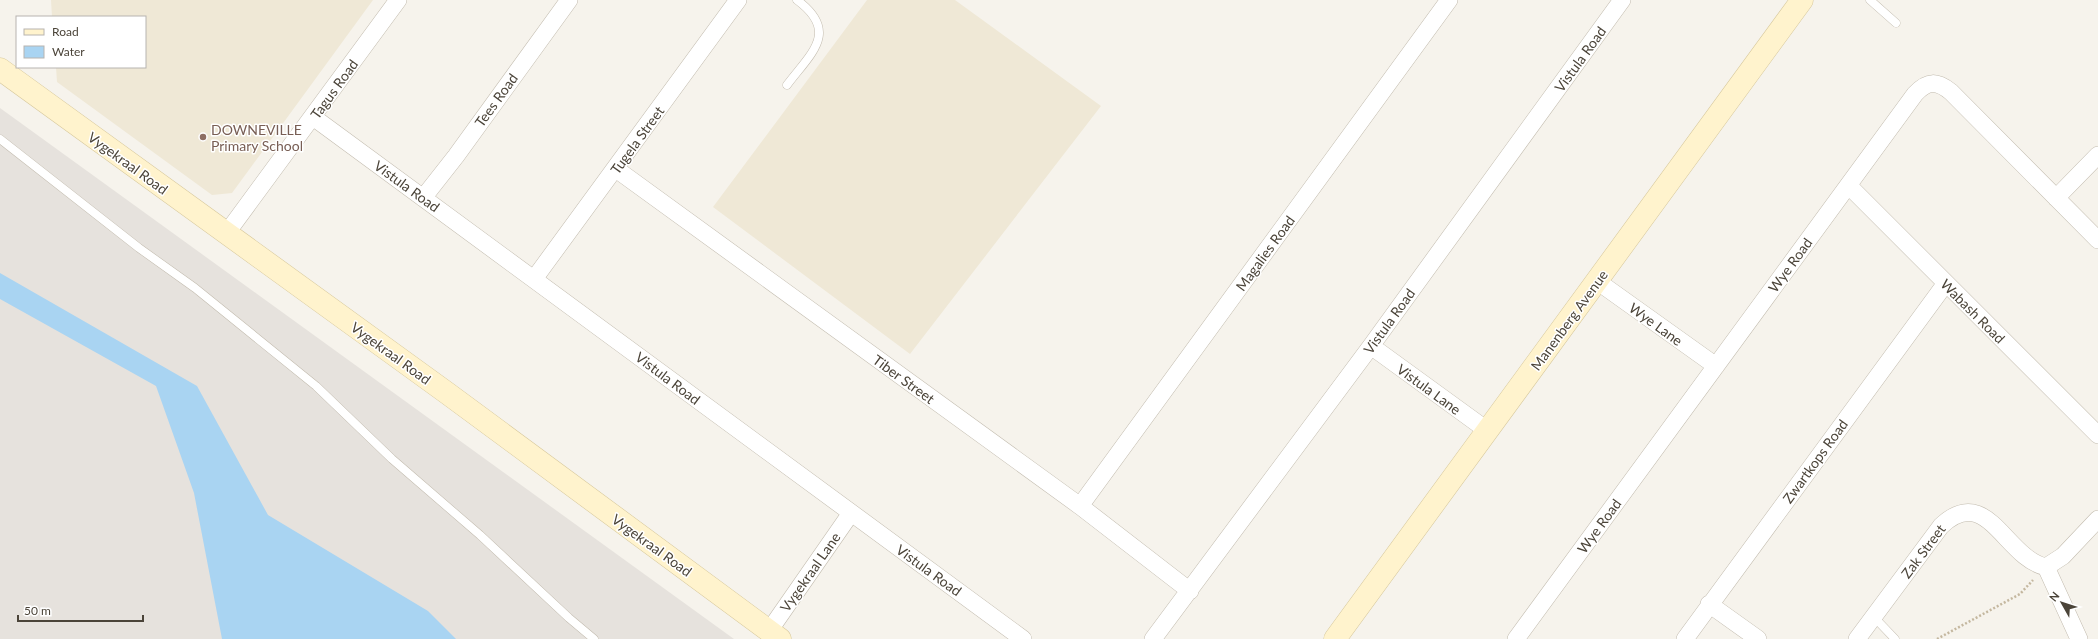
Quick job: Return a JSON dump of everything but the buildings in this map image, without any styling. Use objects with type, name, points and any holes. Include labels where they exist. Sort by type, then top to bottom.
[{"type":"street","name":"Tagus Road","points":[[226,234],[313,118],[398,0]]},
{"type":"street","name":"Tees Road","points":[[423,198],[456,156],[569,0]]},
{"type":"street","name":"Tugela Street","points":[[534,279],[616,169],[738,0]]},
{"type":"street","name":"Magalies Road","points":[[1080,506],[1450,0]]},
{"type":"street","name":"Vistula Road","points":[[1153,639],[1371,346],[1622,0]]},
{"type":"street","name":"Manenberg Avenue","points":[[1336,639],[1802,0]]},
{"type":"street","name":"Vygekraal Road","points":[[0,69],[447,393],[774,635]]},
{"type":"street","name":"Wye Road","points":[[1516,639],[1915,94],[1925,85],[1930,82],[1937,83],[1951,92],[2098,240]]},
{"type":"street","name":"Vistula Road","points":[[313,118],[1023,639]]},
{"type":"street","points":[[2056,198],[2098,155]]},
{"type":"street","name":"Tiber Street","points":[[616,169],[1080,506],[1190,591]]},
{"type":"street","name":"Wabash Road","points":[[1849,186],[2098,435]]},
{"type":"street","name":"Wye Lane","points":[[1597,281],[1716,366]]},
{"type":"street","name":"Zwartkops Road","points":[[1685,639],[1946,283]]},
{"type":"street","name":"Vistula Lane","points":[[1371,346],[1488,431]]},
{"type":"street","name":"Zak Street","points":[[1857,639],[1941,526],[1958,513],[1968,511],[1988,520],[2029,560],[2046,567]]},
{"type":"street","name":"Vygekraal Lane","points":[[774,635],[851,513]]},
{"type":"street","points":[[2079,639],[2046,567],[2063,556],[2098,520]]},
{"type":"street","points":[[1710,604],[1758,639]]},
{"type":"lane","points":[[787,85],[815,47],[820,30],[816,17],[808,8],[797,0]]},
{"type":"lane","points":[[1870,0],[1896,23]]},
{"type":"lane","points":[[0,139],[139,248],[194,288],[316,386],[392,459],[480,535],[569,618],[594,639]]},
{"type":"lane","points":[[1874,617],[1895,639]]},
{"type":"path","points":[[1937,639],[2020,594],[2046,567]]},
{"type":"shaded area","name":"DOWNEVILLE Primary School","points":[[51,0],[373,0],[232,193],[212,195],[57,82],[56,68],[146,68],[146,16],[52,16]]},
{"type":"shaded area","points":[[867,0],[955,0],[1101,106],[910,354],[713,207]]},
{"type":"shaded area","points":[[0,108],[734,639],[0,639]]},
{"type":"water","points":[[0,273],[197,386],[268,515],[428,611],[456,639],[222,639],[194,493],[156,386],[0,299]]},
{"type":"place","name":"DOWNEVILLE Primary School","points":[[203,137]]}]
